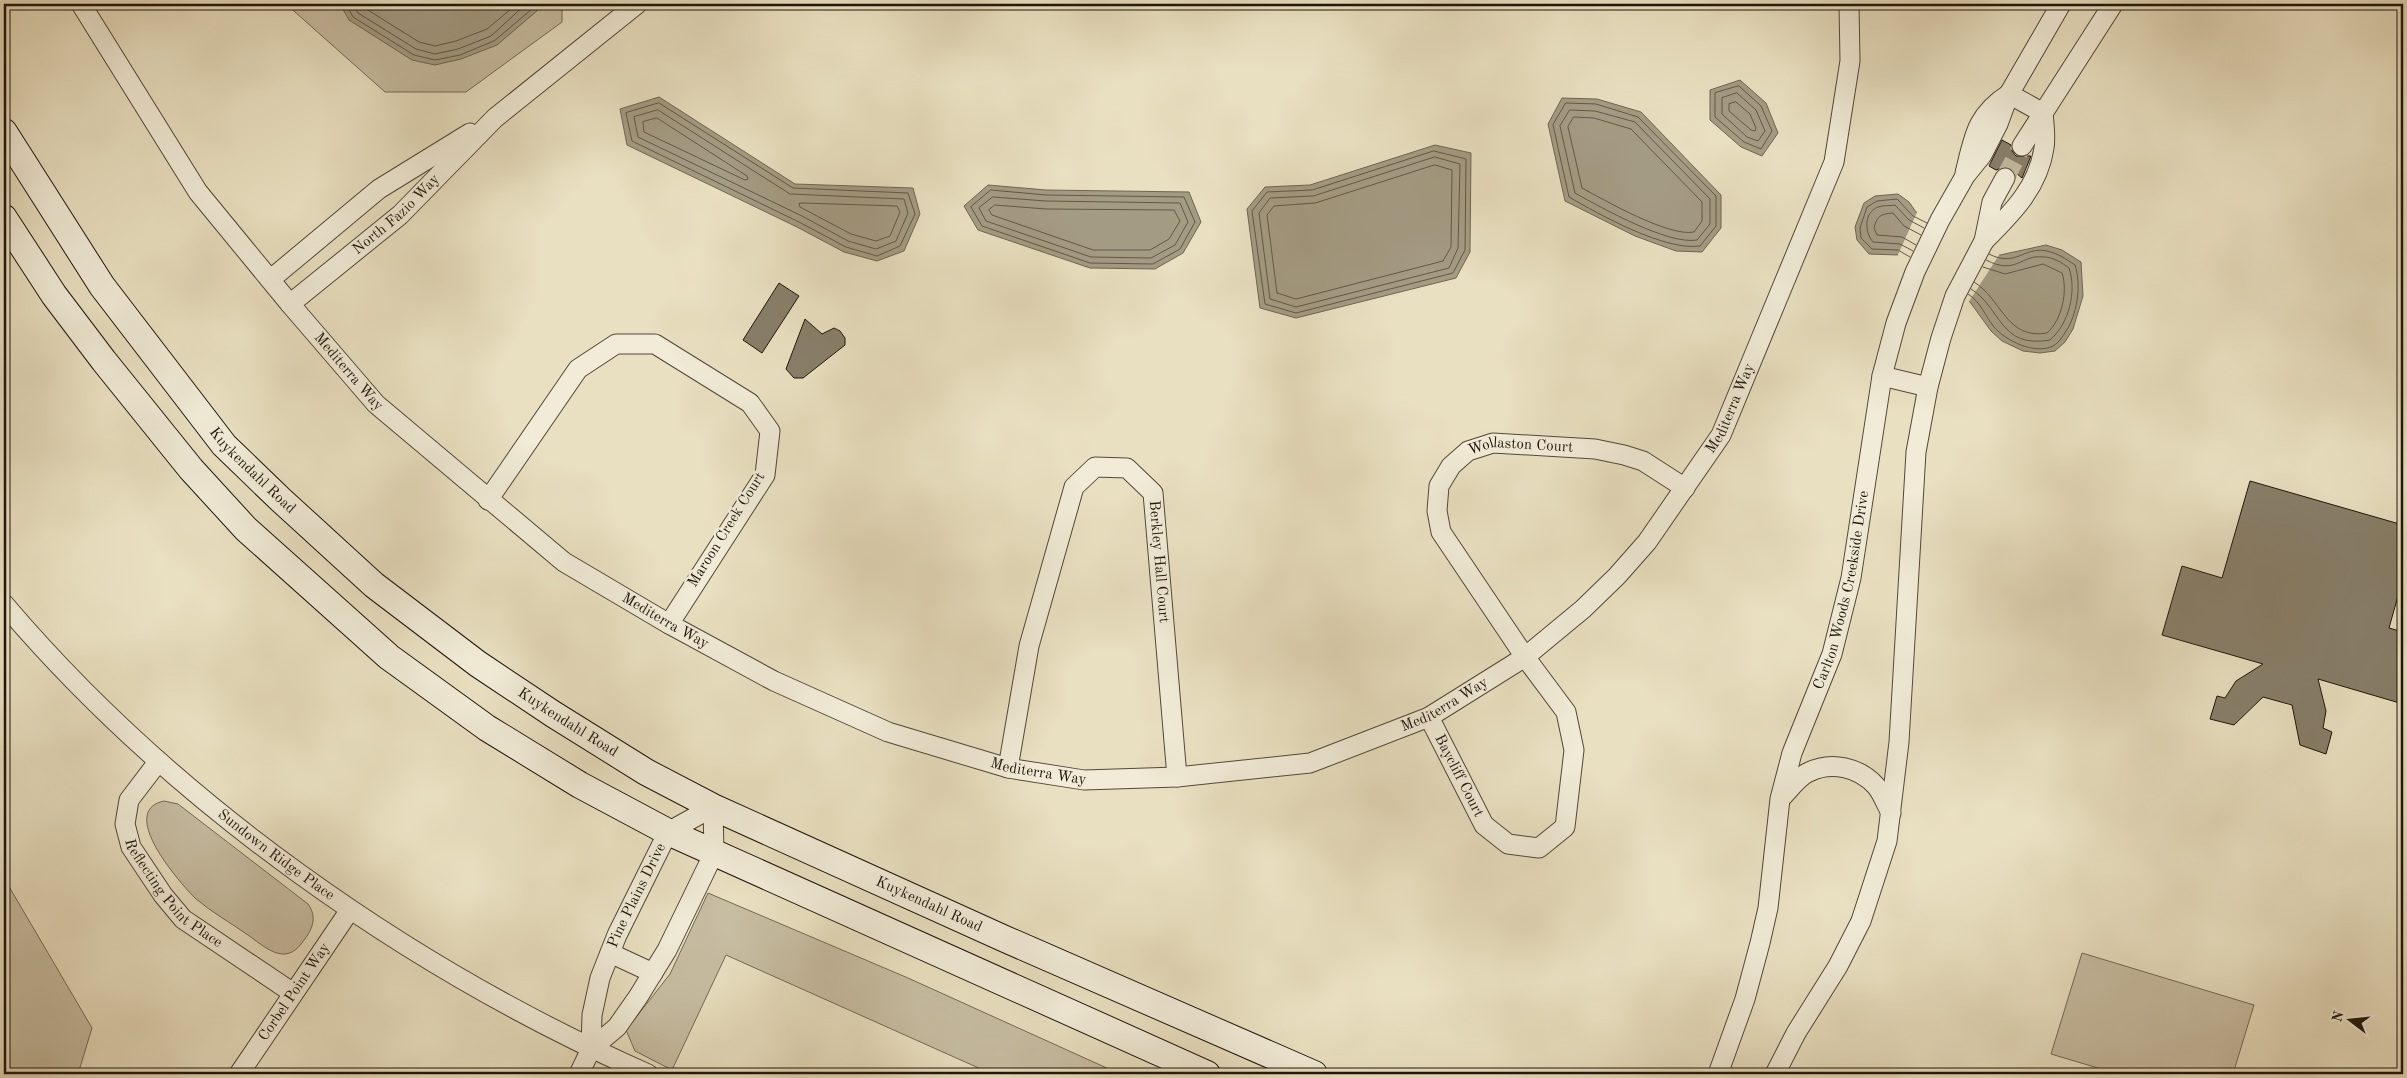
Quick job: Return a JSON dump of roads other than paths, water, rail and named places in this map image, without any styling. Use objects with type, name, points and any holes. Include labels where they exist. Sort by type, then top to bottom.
[{"type":"main road","name":"Kuykendahl Road","points":[[4,132],[102,286],[224,445],[374,585],[478,664],[553,714],[646,772],[713,806],[1006,939],[1314,1074]]},
{"type":"main road","points":[[4,218],[54,295],[104,361],[192,469],[246,529],[279,561],[389,657],[487,728],[580,785],[668,832],[1207,1074]]},
{"type":"street","name":"Mediterra Way","points":[[81,4],[198,192],[290,304],[376,404],[564,562],[669,624],[774,681],[888,732],[1008,768],[1084,780],[1177,777],[1310,763],[1429,718],[1525,657],[1583,609],[1617,576],[1647,542],[1721,435],[1834,162],[1850,61],[1849,4]]},
{"type":"street","name":"North Fazio Way","points":[[290,304],[400,215],[495,118],[637,4]]},
{"type":"street","name":"Carlton Woods Creekside Drive","points":[[1718,1074],[1742,1008],[1760,943],[1768,908],[1780,799],[1792,753],[1832,654],[1851,578],[1882,376],[1896,323],[1915,272],[1940,220],[1965,176],[1974,138],[1984,116],[1993,104],[2009,94],[2061,4]]},
{"type":"street","points":[[2022,146],[2113,4]]},
{"type":"street","points":[[2009,94],[2043,113]]},
{"type":"street","points":[[1984,241],[2026,196],[2038,174],[2045,147],[2043,113]]},
{"type":"street","name":"North Fazio Way","points":[[271,279],[379,189],[495,118]]},
{"type":"street","points":[[1775,1074],[1796,1033],[1838,966],[1861,921],[1878,872],[1891,813],[1899,742],[1916,452],[1928,387],[1955,296],[1984,241],[1992,202],[2005,178]]},
{"type":"street","name":"Maroon Creek Court","points":[[488,500],[578,369],[616,344],[655,344],[750,402],[770,431],[765,475],[669,624]]},
{"type":"street","points":[[1882,376],[1928,387]]},
{"type":"street","name":"Wollaston Court","points":[[1525,657],[1442,532],[1437,511],[1439,486],[1451,466],[1468,451],[1493,444],[1595,450],[1643,460],[1685,488]]},
{"type":"street","name":"Berkley Hall Court","points":[[1008,768],[1029,646],[1074,487],[1095,467],[1128,468],[1153,493],[1177,777]]},
{"type":"street","name":"Sundown Ridge Place","points":[[4,604],[42,649],[158,762],[246,834],[350,910],[464,980],[591,1049],[648,1074]]},
{"type":"street","name":"Baycliff Court","points":[[1429,718],[1484,825],[1508,844],[1539,848],[1566,827],[1574,750],[1566,712],[1525,657]]},
{"type":"street","name":"Reflecting Point Place","points":[[158,762],[130,800],[125,824],[131,847],[163,895],[183,919],[294,993]]},
{"type":"street","points":[[1780,799],[1807,772],[1826,766],[1843,767],[1860,773],[1877,786],[1891,813]]},
{"type":"street","name":"Pine Plains Drive","points":[[579,1074],[591,1049],[592,1015],[600,978],[668,832],[713,806],[714,853],[667,950],[617,1027],[591,1049]]},
{"type":"street","name":"Corbel Point Way","points":[[239,1074],[350,910]]},
{"type":"street","points":[[610,953],[653,973]]},
{"type":"water","points":[[340,4],[537,4],[538,10],[497,45],[461,59],[435,65],[412,60],[349,20]]},
{"type":"water","points":[[1740,80],[1766,103],[1778,133],[1762,156],[1741,147],[1710,120],[1710,90]]},
{"type":"water","points":[[659,97],[795,184],[913,188],[920,214],[904,251],[877,261],[844,252],[797,227],[627,145],[620,109]]},
{"type":"water","points":[[1562,98],[1597,99],[1641,112],[1721,195],[1721,228],[1702,252],[1676,251],[1635,236],[1565,201],[1548,124]]},
{"type":"water","points":[[1435,145],[1471,153],[1470,252],[1456,278],[1296,318],[1260,308],[1247,209],[1265,187],[1310,185]]},
{"type":"water","points":[[988,185],[1046,190],[1189,192],[1201,222],[1183,253],[1155,269],[1090,268],[978,230],[964,206]]},
{"type":"water","points":[[1898,194],[1909,202],[1916,212],[2000,255],[2046,245],[2062,250],[2081,262],[2083,296],[2073,329],[2065,342],[2055,351],[2040,353],[2023,351],[2002,341],[1991,331],[1970,302],[1898,255],[1869,254],[1857,240],[1855,227],[1864,203],[1875,196]]},
{"type":"tunnel","points":[[2005,178],[2022,146]]}]
